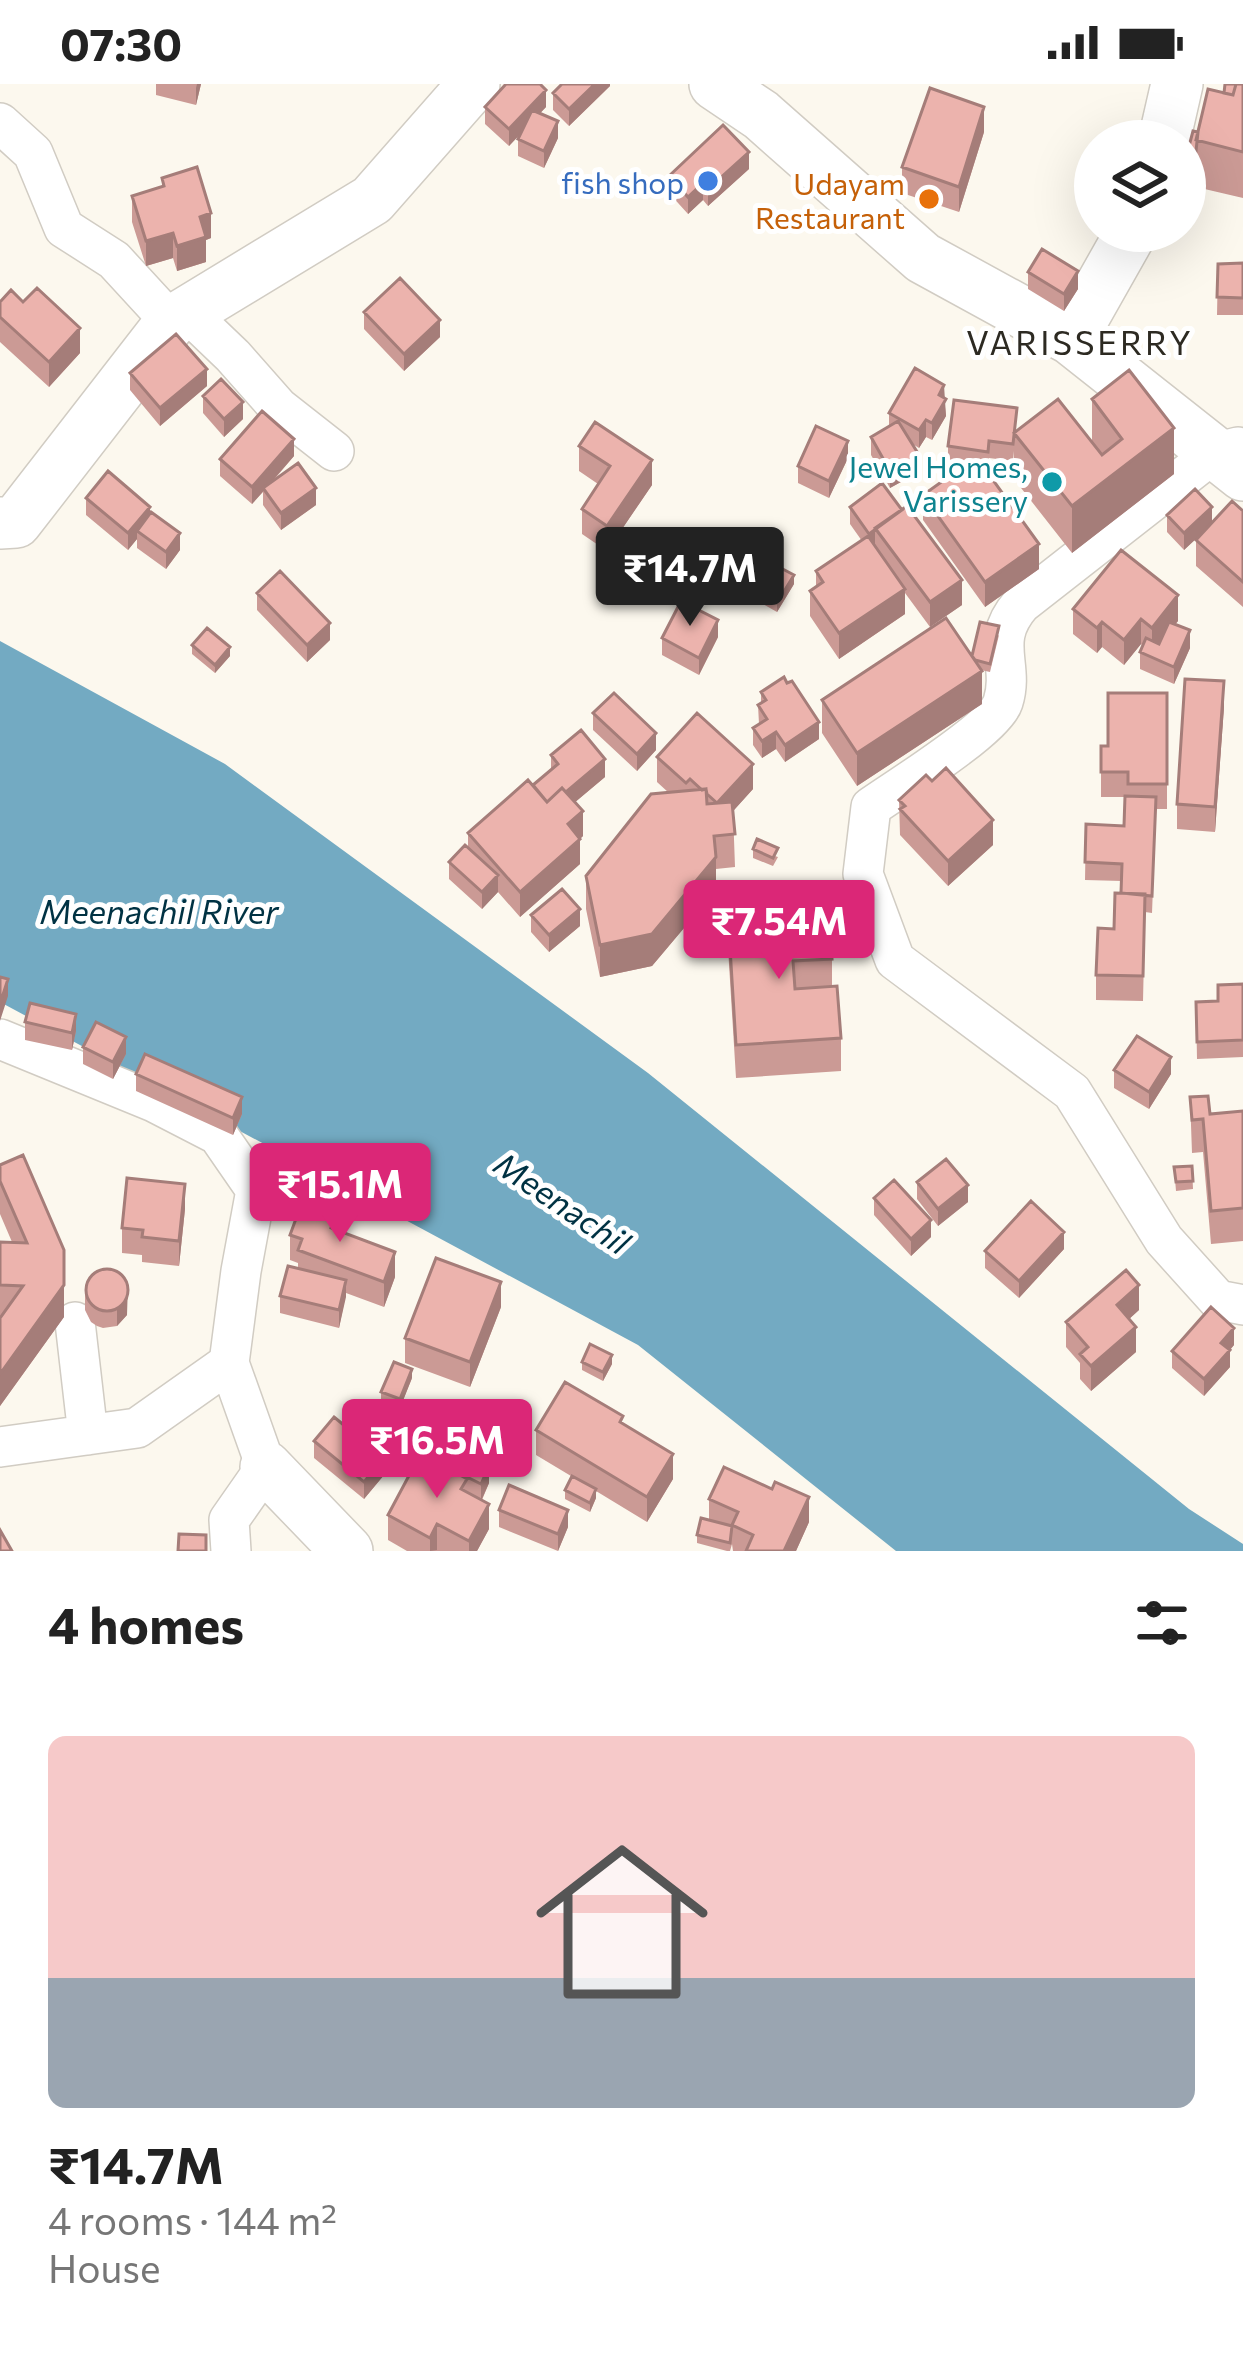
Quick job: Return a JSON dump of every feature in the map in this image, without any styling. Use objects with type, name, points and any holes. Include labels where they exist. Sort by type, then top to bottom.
[{"type":"main road","points":[[0,524],[16,522],[179,317],[372,200],[474,84]]},
{"type":"main road","points":[[715,84],[762,99],[923,258],[1071,339],[1233,458]]},
{"type":"main road","points":[[1169,120],[1177,84]]},
{"type":"main road","points":[[1071,339],[1120,252]]},
{"type":"main road","points":[[266,1467],[347,1551]]},
{"type":"street","points":[[0,124],[34,153],[64,228],[114,260],[233,356],[278,407],[334,451]]},
{"type":"street","points":[[1233,458],[1012,614],[1003,637],[1005,696],[1001,709],[982,728],[872,807],[863,874],[895,960],[1072,1092],[1164,1240],[1218,1300],[1243,1305]]},
{"type":"street","points":[[0,1039],[154,1102],[218,1135],[256,1190],[229,1363],[266,1467],[229,1520],[231,1551]]},
{"type":"street","points":[[75,1322],[88,1435]]},
{"type":"street","points":[[0,1447],[137,1428],[229,1363]]},
{"type":"water","name":"Meenachil River","points":[[0,641],[225,764],[648,1073],[1189,1509],[1243,1544],[1243,1551],[896,1551],[638,1345],[0,1002]]},
{"type":"building","points":[[506,84],[540,84],[546,90],[509,129],[485,107]]},
{"type":"building","points":[[562,84],[595,84],[569,109],[553,93]]},
{"type":"building","points":[[1225,84],[1236,84],[1233,95],[1224,93]]},
{"type":"building","points":[[1236,84],[1243,84],[1243,152],[1206,143],[1206,120],[1201,120],[1208,89],[1233,95]]},
{"type":"building","points":[[930,88],[984,107],[959,187],[902,167]]},
{"type":"building","points":[[532,110],[558,121],[544,151],[518,139]]},
{"type":"building","points":[[723,125],[749,152],[708,189],[703,183],[688,197],[669,176]]},
{"type":"building","points":[[197,167],[211,213],[200,217],[206,237],[177,246],[173,233],[146,241],[132,196],[164,186],[162,178]]},
{"type":"building","points":[[1042,249],[1078,271],[1064,294],[1028,272]]},
{"type":"building","points":[[1243,263],[1243,298],[1217,297],[1218,264]]},
{"type":"building","points":[[400,278],[440,320],[404,354],[364,312]]},
{"type":"building","points":[[37,288],[80,328],[49,362],[0,317],[0,302],[11,290],[23,302]]},
{"type":"building","points":[[176,334],[207,369],[160,408],[130,373]]},
{"type":"building","points":[[915,368],[944,385],[939,395],[946,399],[932,423],[926,420],[919,430],[889,413]]},
{"type":"building","points":[[1129,370],[1174,428],[1072,506],[1014,433],[1058,399],[1102,455],[1122,439],[1092,399]]},
{"type":"building","points":[[221,379],[243,402],[224,419],[203,396]]},
{"type":"building","points":[[954,400],[1017,408],[1013,444],[989,441],[988,452],[948,446]]},
{"type":"building","points":[[262,411],[294,439],[252,487],[220,459]]},
{"type":"building","points":[[898,421],[919,455],[890,471],[871,437]]},
{"type":"building","points":[[595,422],[652,460],[607,526],[582,509],[610,466],[579,446]]},
{"type":"building","points":[[816,426],[848,441],[829,481],[798,466]]},
{"type":"building","points":[[298,463],[316,488],[281,513],[263,488]]},
{"type":"building","points":[[961,468],[966,476],[988,473],[1039,544],[985,582],[923,495]]},
{"type":"building","points":[[108,471],[150,507],[128,533],[86,498]]},
{"type":"building","points":[[882,483],[902,510],[869,534],[850,507]]},
{"type":"building","points":[[1195,489],[1212,507],[1184,533],[1167,515]]},
{"type":"building","points":[[1232,501],[1243,511],[1243,582],[1196,540]]},
{"type":"building","points":[[907,506],[962,580],[930,602],[875,528]]},
{"type":"building","points":[[151,512],[180,533],[166,552],[137,531]]},
{"type":"building","points":[[868,536],[905,589],[839,633],[810,591],[823,582],[816,571]]},
{"type":"building","points":[[1121,550],[1178,595],[1152,628],[1141,619],[1124,640],[1102,622],[1097,628],[1073,609]]},
{"type":"building","points":[[761,558],[772,562],[763,583],[753,579]]},
{"type":"building","points":[[777,566],[794,575],[777,603],[761,594]]},
{"type":"building","points":[[280,571],[330,623],[307,645],[257,593]]},
{"type":"building","points":[[681,601],[718,620],[699,658],[662,638]]},
{"type":"building","points":[[946,618],[982,671],[857,753],[822,700]]},
{"type":"building","points":[[980,622],[999,626],[990,664],[972,656]]},
{"type":"building","points":[[1169,622],[1190,630],[1174,667],[1140,652],[1146,638],[1159,644]]},
{"type":"building","points":[[207,628],[230,647],[215,665],[192,645]]},
{"type":"building","points":[[784,677],[787,683],[792,681],[819,722],[785,745],[776,732],[762,741],[753,728],[767,719],[758,705],[766,700],[761,692]]},
{"type":"building","points":[[1185,679],[1224,681],[1215,807],[1177,804]]},
{"type":"building","points":[[614,693],[656,733],[637,754],[593,713]]},
{"type":"building","points":[[1108,693],[1167,693],[1167,784],[1128,784],[1128,772],[1101,772],[1101,746],[1108,746]]},
{"type":"building","points":[[697,713],[753,764],[717,803],[706,789],[690,779],[686,783],[657,757]]},
{"type":"building","points":[[581,730],[605,759],[547,802],[533,785],[558,764],[551,755]]},
{"type":"building","points":[[946,768],[993,820],[948,861],[900,809],[905,806],[899,800],[926,775],[932,781]]},
{"type":"building","points":[[528,780],[547,802],[562,788],[583,811],[568,824],[580,839],[520,892],[468,833]]},
{"type":"building","points":[[706,789],[707,804],[732,802],[735,834],[714,836],[716,857],[652,934],[600,945],[586,876],[651,794]]},
{"type":"building","points":[[1125,796],[1156,797],[1152,896],[1121,893],[1122,864],[1085,862],[1086,824],[1124,826]]},
{"type":"building","points":[[757,839],[778,848],[773,858],[753,849]]},
{"type":"building","points":[[465,845],[498,875],[482,892],[449,862]]},
{"type":"building","points":[[562,889],[580,909],[549,935],[531,915]]},
{"type":"building","points":[[1115,893],[1145,894],[1143,976],[1096,975],[1098,928],[1114,929]]},
{"type":"building","points":[[787,912],[789,930],[830,927],[832,959],[793,961],[795,989],[837,986],[841,1038],[736,1045],[728,915]]},
{"type":"building","points":[[0,977],[8,979],[0,1004]]},
{"type":"building","points":[[1243,984],[1243,1040],[1197,1042],[1196,1002],[1218,1001],[1218,985]]},
{"type":"building","points":[[30,1003],[76,1014],[72,1033],[25,1022]]},
{"type":"building","points":[[96,1022],[126,1037],[113,1062],[83,1047]]},
{"type":"building","points":[[1137,1036],[1171,1057],[1149,1092],[1114,1070]]},
{"type":"building","points":[[145,1054],[242,1097],[233,1118],[136,1074]]},
{"type":"building","points":[[1208,1096],[1210,1114],[1243,1111],[1243,1208],[1211,1211],[1203,1119],[1192,1120],[1190,1097]]},
{"type":"building","points":[[23,1155],[64,1250],[64,1285],[0,1374],[0,1318],[23,1286],[0,1285],[0,1242],[27,1243],[0,1181],[0,1165]]},
{"type":"building","points":[[946,1159],[968,1185],[938,1209],[917,1182]]},
{"type":"building","points":[[1192,1166],[1193,1181],[1176,1182],[1174,1167]]},
{"type":"building","points":[[127,1178],[185,1184],[179,1241],[142,1237],[143,1230],[122,1228]]},
{"type":"building","points":[[894,1180],[931,1220],[911,1239],[874,1198]]},
{"type":"building","points":[[1031,1201],[1064,1232],[1019,1281],[985,1251]]},
{"type":"building","points":[[301,1205],[335,1218],[331,1228],[395,1252],[384,1282],[298,1250],[302,1239],[290,1235]]},
{"type":"building","points":[[436,1258],[501,1282],[470,1362],[405,1338]]},
{"type":"building","points":[[288,1266],[346,1280],[339,1310],[280,1296]]},
{"type":"building","points":[[107,1269],[122,1275],[128,1290],[122,1305],[107,1311],[92,1305],[86,1290],[92,1275]]},
{"type":"building","points":[[1126,1270],[1139,1285],[1117,1305],[1136,1327],[1091,1366],[1080,1354],[1088,1347],[1066,1322]]},
{"type":"building","points":[[1211,1307],[1234,1328],[1221,1343],[1230,1350],[1204,1379],[1172,1351]]},
{"type":"building","points":[[590,1344],[612,1355],[603,1372],[582,1362]]},
{"type":"building","points":[[394,1362],[412,1369],[400,1399],[381,1392]]},
{"type":"building","points":[[565,1382],[623,1416],[620,1422],[673,1454],[647,1497],[536,1430]]},
{"type":"building","points":[[356,1403],[391,1410],[385,1436],[350,1429]]},
{"type":"building","points":[[334,1417],[384,1458],[364,1482],[314,1441]]},
{"type":"building","points":[[444,1446],[489,1466],[481,1484],[437,1462]]},
{"type":"building","points":[[421,1453],[467,1479],[461,1489],[489,1504],[469,1541],[437,1524],[430,1538],[388,1515]]},
{"type":"building","points":[[724,1467],[772,1489],[775,1482],[809,1497],[784,1551],[746,1551],[753,1535],[732,1525],[738,1512],[709,1499]]},
{"type":"building","points":[[572,1476],[596,1489],[590,1503],[565,1490]]},
{"type":"building","points":[[509,1485],[568,1510],[558,1534],[499,1510]]},
{"type":"building","points":[[701,1518],[732,1526],[730,1543],[697,1535]]},
{"type":"building","points":[[0,1530],[12,1551],[0,1551]]},
{"type":"building","points":[[179,1534],[206,1535],[206,1551],[178,1551]]},
{"type":"place","name":"fish shop","points":[[708,181]]},
{"type":"place","name":"Udayam Restaurant","points":[[929,199]]},
{"type":"place","name":"Jewel Homes, Varissery","points":[[1052,482]]},
{"type":"district","name":"VARISSERRY","points":[[1080,341]]},
{"type":"water label","name":"Meenachil","points":[[563,1202]]}]
